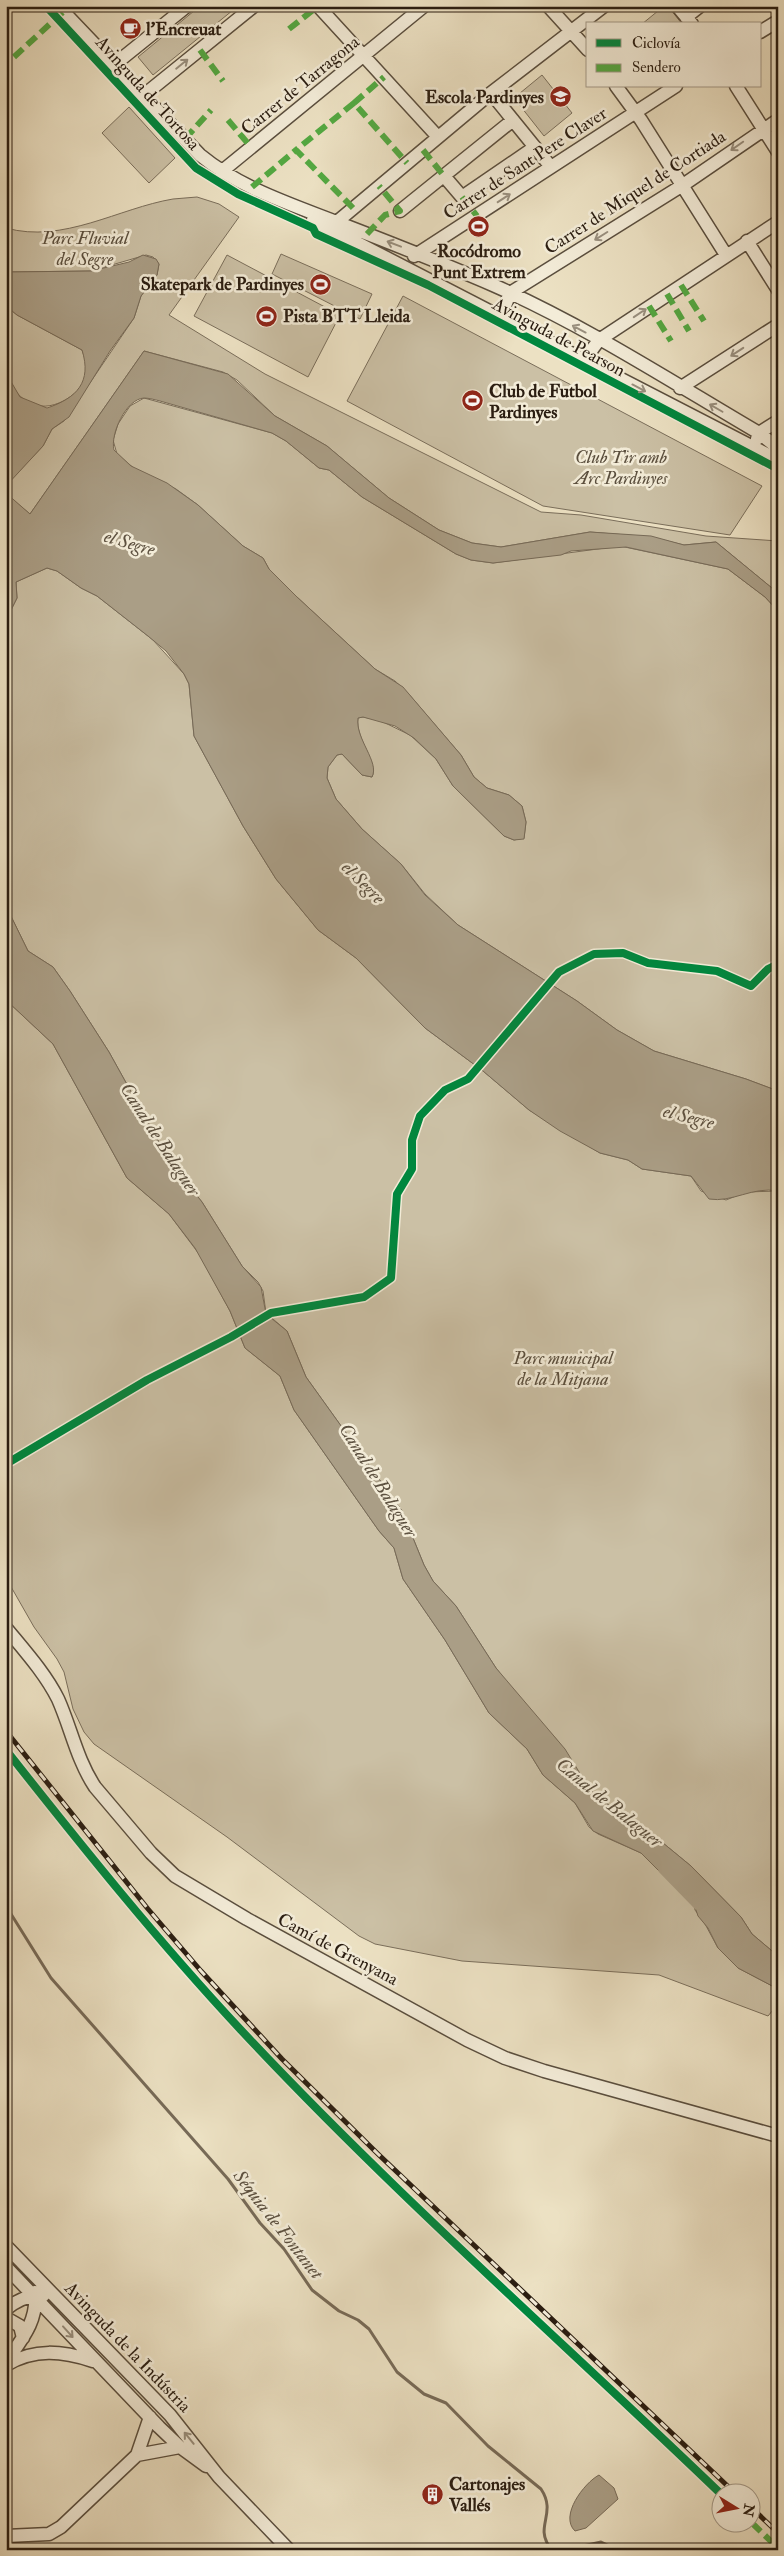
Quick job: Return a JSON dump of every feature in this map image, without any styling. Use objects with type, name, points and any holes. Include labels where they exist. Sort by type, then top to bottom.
[{"type":"street","points":[[115,64],[187,6]]},
{"type":"street","points":[[144,95],[254,6]]},
{"type":"street","points":[[318,6],[438,137]]},
{"type":"street","name":"Carrer de Tarragona","points":[[221,172],[424,6]]},
{"type":"street","points":[[548,6],[573,31],[586,47]]},
{"type":"street","points":[[333,226],[491,93],[604,6]]},
{"type":"street","points":[[677,6],[689,20],[700,6]]},
{"type":"street","name":"Avinguda de Tortosa","points":[[64,8],[200,154],[221,172],[333,226]]},
{"type":"street","points":[[762,31],[778,21]]},
{"type":"street","points":[[618,88],[636,112],[726,255]]},
{"type":"street","name":"Carrer de Sant Pere Claver","points":[[423,256],[551,167],[673,88]]},
{"type":"street","points":[[737,88],[778,152]]},
{"type":"street","points":[[491,93],[551,167]]},
{"type":"street","points":[[400,211],[514,120]]},
{"type":"street","name":"Carrer de Miquel de Cortiada","points":[[510,293],[683,185],[762,129],[778,120]]},
{"type":"street","points":[[444,176],[462,197],[535,147]]},
{"type":"street","points":[[585,359],[599,340],[778,222]]},
{"type":"street","name":"Avinguda de Pearson","points":[[333,226],[423,256],[510,293],[599,340],[758,433],[778,448]]},
{"type":"street","name":"Avinguda de Pearson","points":[[333,226],[396,263],[778,460]]},
{"type":"street","points":[[747,241],[778,290]]},
{"type":"street","points":[[396,263],[423,256]]},
{"type":"street","points":[[418,274],[418,264],[423,256]]},
{"type":"street","points":[[501,316],[510,293]]},
{"type":"street","points":[[680,388],[778,325]]},
{"type":"street","points":[[754,449],[758,433],[778,421]]},
{"type":"street","name":"Camí de Grenyana","points":[[6,1628],[37,1666],[58,1699],[91,1781],[151,1853],[175,1876],[291,1944],[467,2040],[505,2058],[544,2071],[778,2136]]},
{"type":"street","name":"Avinguda de la Indústria","points":[[6,2246],[170,2415],[219,2476],[290,2550]]},
{"type":"street","name":"Avinguda de la Indústria","points":[[6,2267],[36,2295],[94,2361],[180,2447],[219,2476]]},
{"type":"street","points":[[6,2363],[30,2329],[36,2312],[36,2295],[32,2273]]},
{"type":"street","points":[[6,2309],[16,2301],[36,2295],[57,2298]]},
{"type":"street","points":[[6,2318],[20,2326],[23,2338]]},
{"type":"street","points":[[6,2363],[46,2352],[72,2354],[94,2361]]},
{"type":"street","points":[[6,2536],[49,2534],[62,2527],[137,2456],[150,2417]]},
{"type":"street","points":[[137,2456],[180,2447]]},
{"type":"green space","points":[[200,6],[238,6],[153,75],[138,57]]},
{"type":"green space","points":[[664,6],[668,6],[680,22],[644,22]]},
{"type":"green space","points":[[542,75],[572,113],[544,136],[514,98]]},
{"type":"green space","points":[[129,107],[175,158],[149,183],[102,133]]},
{"type":"green space","name":"Parc Fluvial del Segre","points":[[197,197],[219,204],[239,217],[169,315],[265,374],[541,512],[581,515],[706,536],[778,541],[778,593],[716,542],[684,545],[651,537],[590,532],[501,547],[472,543],[439,530],[389,498],[327,446],[275,416],[237,380],[223,372],[144,351],[30,514],[7,495],[7,484],[43,446],[52,429],[64,421],[134,318],[141,296],[157,275],[159,264],[153,257],[146,255],[91,271],[6,272],[6,228],[27,232],[70,228],[153,203]]},
{"type":"green space","name":"Skatepark de Pardinyes","points":[[281,254],[372,294],[360,319],[272,274]]},
{"type":"green space","name":"Pista BTT Lleida","points":[[227,255],[340,315],[308,377],[194,316]]},
{"type":"green space","name":"Club de Futbol Pardinyes","points":[[403,296],[762,486],[730,535],[543,506],[347,401]]},
{"type":"green space","points":[[6,306],[17,315],[82,350],[87,367],[86,377],[76,392],[70,397],[60,403],[41,406],[24,400],[12,385],[6,369]]},
{"type":"green space","points":[[144,398],[272,433],[286,441],[319,468],[329,470],[362,497],[456,554],[471,560],[493,563],[620,546],[728,569],[765,597],[778,611],[778,1091],[746,1079],[654,1051],[617,1030],[577,1001],[458,925],[425,894],[401,864],[362,829],[336,799],[327,778],[328,767],[337,755],[342,754],[362,775],[372,777],[372,765],[358,726],[358,718],[363,717],[379,720],[410,735],[436,759],[453,786],[504,836],[514,840],[524,838],[526,822],[522,806],[509,795],[487,788],[474,777],[461,755],[407,692],[395,681],[375,669],[297,597],[269,569],[263,558],[243,546],[198,505],[176,489],[135,469],[117,454],[113,440],[118,424],[130,406]]},
{"type":"green space","name":"Parc municipal de la Mitjana","points":[[47,568],[57,571],[81,588],[97,596],[153,640],[184,674],[189,684],[194,736],[243,826],[276,879],[318,930],[356,958],[425,1028],[483,1071],[529,1110],[600,1153],[628,1160],[642,1169],[691,1176],[701,1191],[726,1200],[746,1192],[778,1191],[778,1956],[752,1934],[741,1917],[691,1866],[635,1820],[605,1804],[589,1788],[557,1740],[522,1702],[496,1668],[456,1606],[433,1581],[424,1565],[402,1511],[306,1377],[287,1331],[266,1313],[263,1291],[258,1282],[242,1266],[202,1202],[170,1162],[109,1052],[70,991],[53,967],[28,951],[6,906],[6,620],[17,598],[16,582]]},
{"type":"green space","points":[[6,1000],[53,1044],[127,1178],[169,1214],[199,1254],[230,1311],[245,1348],[280,1376],[294,1410],[379,1531],[394,1548],[403,1579],[445,1640],[489,1713],[527,1749],[543,1775],[575,1803],[589,1827],[598,1834],[641,1853],[661,1873],[676,1881],[693,1900],[695,1910],[718,1948],[738,1968],[778,1989],[778,2004],[768,2016],[659,1975],[462,1961],[375,1944],[359,1936],[227,1837],[94,1744],[84,1732],[73,1709],[64,1672],[34,1627],[6,1578]]},
{"type":"water","points":[[143,255],[156,259],[159,264],[157,275],[141,296],[134,318],[110,351],[69,417],[52,429],[43,446],[6,486],[6,373],[20,397],[47,408],[67,399],[80,387],[85,371],[85,361],[82,350],[17,315],[6,306],[6,272],[91,271],[129,262]]},
{"type":"water","name":"el Segre","points":[[144,351],[228,374],[275,416],[327,446],[389,498],[439,530],[472,543],[501,547],[590,532],[651,536],[684,545],[716,542],[778,593],[778,611],[765,597],[728,569],[626,547],[571,551],[561,555],[493,563],[471,560],[456,554],[362,497],[329,470],[319,468],[286,441],[272,433],[154,400],[144,398],[131,404],[121,418],[114,435],[114,450],[131,466],[167,483],[198,505],[243,546],[263,558],[269,569],[297,597],[375,669],[403,687],[461,755],[474,777],[487,788],[509,795],[522,806],[526,822],[524,839],[514,840],[504,836],[453,786],[436,759],[414,738],[395,726],[363,717],[358,718],[358,726],[373,764],[374,771],[372,777],[362,775],[342,754],[337,755],[328,767],[327,778],[336,799],[362,829],[401,864],[425,895],[458,925],[577,1001],[617,1030],[654,1051],[746,1079],[778,1091],[778,1191],[760,1191],[726,1199],[709,1199],[691,1176],[642,1169],[628,1160],[600,1153],[560,1131],[529,1110],[483,1071],[425,1028],[356,958],[318,930],[276,879],[243,826],[194,736],[189,684],[184,674],[166,651],[97,596],[81,588],[57,571],[47,568],[16,582],[17,598],[6,620],[6,493],[30,514]]},
{"type":"water","points":[[6,906],[28,951],[53,967],[70,991],[109,1052],[170,1162],[202,1202],[242,1266],[261,1287],[266,1314],[287,1331],[306,1377],[402,1511],[424,1565],[433,1581],[456,1606],[496,1668],[565,1749],[589,1788],[601,1800],[635,1820],[691,1866],[741,1917],[752,1934],[778,1956],[778,1989],[738,1968],[718,1948],[708,1928],[698,1916],[693,1901],[676,1881],[661,1873],[641,1853],[593,1831],[575,1803],[543,1775],[527,1749],[489,1713],[445,1640],[403,1579],[394,1548],[379,1531],[294,1410],[280,1376],[245,1348],[230,1311],[195,1248],[169,1214],[127,1178],[53,1044],[6,1000]]},
{"type":"water","points":[[599,2475],[614,2488],[618,2499],[586,2528],[575,2531],[571,2525],[570,2517],[575,2500],[587,2485]]},
{"type":"waterway","name":"Canal de Balaguer","points":[[663,1869],[698,1905]]},
{"type":"waterway","name":"Séquia de Fontanet","points":[[6,1906],[51,1978],[228,2179],[260,2223],[284,2249],[312,2290],[339,2311],[358,2320],[369,2329],[397,2372],[424,2394],[446,2403],[488,2446],[541,2489],[547,2505],[545,2539],[549,2546],[558,2550]]},
{"type":"waterway","name":"Séquia de Fontanet","points":[[565,2550],[601,2542],[618,2550]]},
{"type":"railway","points":[[6,1731],[148,1909],[201,1971],[282,2059],[378,2154],[725,2484]]},
{"type":"railway","points":[[762,2518],[778,2533]]},
{"type":"marked path","points":[[289,29],[318,6]]},
{"type":"marked path","points":[[14,57],[63,12]]},
{"type":"marked path","points":[[200,50],[223,81]]},
{"type":"marked path","points":[[354,103],[384,77]]},
{"type":"marked path","points":[[353,208],[296,150],[354,103],[407,163]]},
{"type":"marked path","points":[[185,139],[211,110]]},
{"type":"marked path","points":[[228,120],[251,147]]},
{"type":"marked path","points":[[252,187],[296,150]]},
{"type":"marked path","points":[[423,150],[444,176]]},
{"type":"marked path","points":[[367,234],[385,215],[400,211],[379,186]]},
{"type":"marked path","points":[[462,197],[477,216]]},
{"type":"marked path","points":[[681,285],[704,321]]},
{"type":"marked path","points":[[667,294],[689,331]]},
{"type":"marked path","points":[[649,306],[671,341]]},
{"type":"marked path","points":[[762,2533],[778,2548]]},
{"type":"cycle path","points":[[46,6],[196,168],[238,194],[313,228],[316,234],[428,285],[778,469]]},
{"type":"cycle path","points":[[6,1464],[147,1380],[231,1337],[271,1313],[364,1297],[391,1278],[397,1194],[412,1169],[412,1140],[420,1116],[445,1090],[468,1079],[559,972],[594,954],[623,953],[648,963],[717,971],[751,986],[768,969],[778,964]]},
{"type":"cycle path","points":[[6,1750],[149,1927],[240,2029],[357,2149],[712,2485]]},
{"type":"place","name":"l'Encreuat","points":[[130,29]]},
{"type":"place","name":"Escola Pardinyes","points":[[560,97]]},
{"type":"place","name":"Rocódromo Punt Extrem","points":[[479,226]]},
{"type":"place","name":"Skatepark de Pardinyes","points":[[320,284]]},
{"type":"place","name":"Pista BTT Lleida","points":[[267,316]]},
{"type":"place","name":"Club de Futbol Pardinyes","points":[[473,401]]},
{"type":"place","name":"Cartonajes Vallés","points":[[433,2494]]},
{"type":"park label","name":"Club Tir amb Arc Pardinyes","points":[[621,467]]}]
